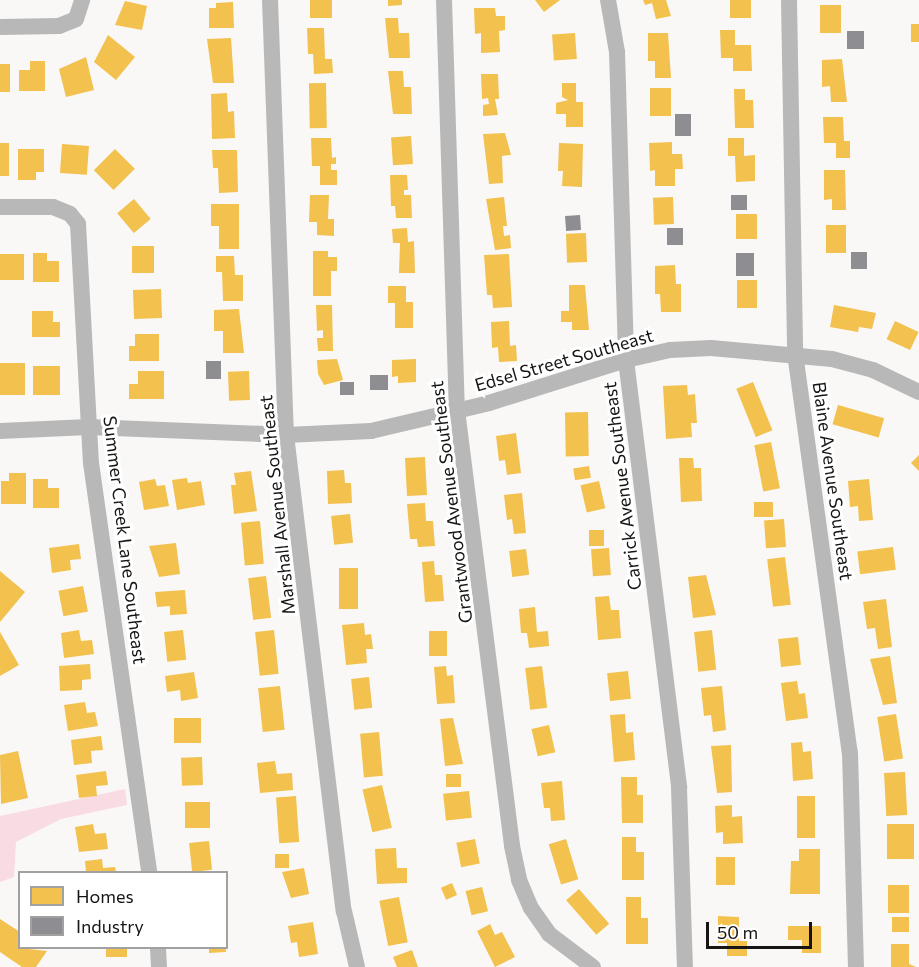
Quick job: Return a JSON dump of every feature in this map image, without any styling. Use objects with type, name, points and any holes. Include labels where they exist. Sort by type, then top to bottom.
[{"type":"street","points":[[0,27],[58,26],[75,19],[82,0]]},
{"type":"street","name":"Marshall Avenue Southeast","points":[[270,0],[286,435],[344,911],[357,967]]},
{"type":"street","name":"Grantwood Avenue Southeast","points":[[444,0],[457,410],[519,880],[531,908],[549,934],[592,967]]},
{"type":"street","name":"Carrick Avenue Southeast","points":[[608,0],[617,52],[626,360],[679,788],[685,967]]},
{"type":"street","name":"Blaine Avenue Southeast","points":[[789,0],[795,353],[850,753],[856,967]]},
{"type":"street","name":"Summer Creek Lane Southeast","points":[[0,207],[53,207],[70,214],[78,224],[89,427],[149,871]]},
{"type":"street","name":"Edsel Street Southeast","points":[[0,431],[89,427],[286,435],[371,431],[526,393],[626,360],[670,350],[711,348],[795,353],[873,370],[919,392]]},
{"type":"street","points":[[158,949],[159,967]]},
{"type":"shaded area","points":[[125,789],[127,805],[61,819],[16,842],[14,877],[0,882],[0,816]]},
{"type":"building: Homes","points":[[310,0],[332,0],[332,18],[310,18]]},
{"type":"building: Homes","points":[[388,0],[402,0],[402,5],[388,6]]},
{"type":"building: Homes","points":[[535,0],[560,0],[544,12]]},
{"type":"building: Homes","points":[[643,0],[666,0],[671,16],[656,19],[652,3],[645,5]]},
{"type":"building: Homes","points":[[730,0],[751,0],[751,18],[730,18]]},
{"type":"building: Homes","points":[[125,1],[147,6],[142,30],[115,25]]},
{"type":"building: Homes","points":[[233,2],[234,28],[209,28],[209,8],[216,8],[216,3]]},
{"type":"building: Homes","points":[[820,5],[841,5],[841,33],[820,33]]},
{"type":"building: Homes","points":[[474,8],[495,8],[496,16],[505,16],[505,30],[499,31],[500,52],[481,53],[481,33],[475,34]]},
{"type":"building: Homes","points":[[385,18],[398,18],[399,33],[409,33],[410,58],[389,58]]},
{"type":"building: Homes","points":[[911,24],[919,24],[919,42],[911,42]]},
{"type":"building: Homes","points":[[307,28],[324,28],[325,59],[332,59],[333,73],[314,74],[313,54],[308,54]]},
{"type":"building: Homes","points":[[720,30],[735,30],[735,45],[751,45],[752,71],[733,71],[733,58],[721,58]]},
{"type":"building: Homes","points":[[575,33],[577,59],[554,61],[552,35]]},
{"type":"building: Homes","points":[[648,33],[668,33],[671,78],[655,78],[655,61],[648,61]]},
{"type":"building: Homes","points":[[108,35],[135,57],[116,80],[94,62]]},
{"type":"building: Homes","points":[[231,38],[234,83],[213,83],[207,39]]},
{"type":"building: Homes","points":[[86,57],[94,90],[66,97],[59,69]]},
{"type":"building: Homes","points":[[842,59],[847,102],[831,102],[830,86],[822,87],[822,60]]},
{"type":"building: Homes","points":[[30,61],[45,61],[45,91],[19,91],[19,70],[30,70]]},
{"type":"building: Homes","points":[[0,64],[10,64],[10,92],[0,92]]},
{"type":"building: Homes","points":[[388,71],[403,71],[404,87],[411,87],[412,114],[393,114]]},
{"type":"building: Homes","points":[[481,74],[498,74],[499,99],[495,99],[498,115],[483,116],[483,105],[489,104],[488,98],[482,99]]},
{"type":"building: Homes","points":[[309,83],[326,83],[327,128],[310,128]]},
{"type":"building: Homes","points":[[562,83],[576,83],[576,102],[583,102],[583,127],[566,127],[566,114],[556,114],[556,103],[568,100],[562,97]]},
{"type":"building: Homes","points":[[650,88],[671,88],[671,116],[650,116]]},
{"type":"building: Homes","points":[[734,89],[745,89],[745,100],[753,100],[754,128],[735,128]]},
{"type":"building: Homes","points":[[227,93],[228,112],[234,111],[235,138],[212,139],[211,94]]},
{"type":"building: Homes","points":[[823,117],[843,117],[844,141],[850,141],[850,158],[836,158],[836,143],[824,143]]},
{"type":"building: Homes","points":[[505,133],[511,155],[502,156],[503,183],[489,184],[483,134]]},
{"type":"building: Homes","points":[[411,136],[413,164],[393,165],[391,137]]},
{"type":"building: Homes","points":[[311,138],[331,138],[332,158],[336,157],[336,164],[331,164],[331,170],[337,170],[337,185],[320,185],[320,166],[312,166]]},
{"type":"building: Homes","points":[[728,138],[744,138],[744,156],[755,155],[755,181],[736,182],[735,156],[728,156]]},
{"type":"building: Homes","points":[[672,142],[672,154],[682,154],[683,169],[675,169],[675,186],[655,186],[655,170],[650,171],[649,143]]},
{"type":"building: Homes","points":[[0,143],[9,143],[9,176],[0,176]]},
{"type":"building: Homes","points":[[559,143],[583,144],[582,187],[562,186],[563,171],[558,171]]},
{"type":"building: Homes","points":[[62,144],[89,146],[87,175],[60,173]]},
{"type":"building: Homes","points":[[18,149],[44,149],[44,172],[36,172],[36,180],[18,180]]},
{"type":"building: Homes","points":[[115,149],[135,169],[114,190],[94,170]]},
{"type":"building: Homes","points":[[212,150],[237,150],[238,192],[219,193],[218,168],[213,168]]},
{"type":"building: Homes","points":[[824,170],[845,170],[846,210],[832,210],[832,199],[824,200]]},
{"type":"building: Homes","points":[[390,175],[407,175],[408,190],[404,190],[404,195],[411,195],[412,218],[396,218],[395,206],[391,206]]},
{"type":"building: Homes","points":[[310,195],[329,195],[328,219],[334,219],[334,236],[317,235],[317,222],[309,222]]},
{"type":"building: Homes","points":[[504,197],[507,226],[503,226],[504,236],[510,235],[511,248],[495,250],[486,199]]},
{"type":"building: Homes","points":[[673,197],[674,224],[654,225],[653,198]]},
{"type":"building: Homes","points":[[134,199],[151,219],[134,233],[117,213]]},
{"type":"building: Homes","points":[[211,204],[239,204],[239,249],[219,249],[219,226],[211,226]]},
{"type":"building: Homes","points":[[736,214],[757,214],[757,239],[736,239]]},
{"type":"building: Homes","points":[[826,225],[846,225],[846,253],[826,253]]},
{"type":"building: Homes","points":[[407,228],[408,242],[414,241],[415,273],[399,273],[400,243],[393,243],[392,229]]},
{"type":"building: Homes","points":[[586,233],[587,262],[567,263],[566,234]]},
{"type":"building: Homes","points":[[132,246],[154,246],[154,273],[132,273]]},
{"type":"building: Homes","points":[[313,251],[328,251],[328,257],[337,257],[337,271],[331,271],[331,296],[313,296]]},
{"type":"building: Homes","points":[[33,253],[47,253],[47,261],[59,261],[59,282],[33,282]]},
{"type":"building: Homes","points":[[0,254],[24,254],[24,280],[0,280]]},
{"type":"building: Homes","points":[[509,254],[512,307],[493,308],[492,295],[487,295],[484,255]]},
{"type":"building: Homes","points":[[216,256],[234,256],[235,275],[243,275],[243,301],[223,301],[222,272],[216,272]]},
{"type":"building: Homes","points":[[675,265],[676,284],[681,284],[681,312],[661,312],[660,294],[655,294],[655,266]]},
{"type":"building: Homes","points":[[737,280],[757,280],[757,308],[737,308]]},
{"type":"building: Homes","points":[[569,285],[585,285],[589,330],[572,330],[572,322],[561,322],[561,311],[569,311]]},
{"type":"building: Homes","points":[[388,286],[406,286],[406,302],[413,302],[413,328],[395,328],[395,303],[388,303]]},
{"type":"building: Homes","points":[[161,289],[162,318],[134,319],[133,290]]},
{"type":"building: Homes","points":[[316,305],[332,305],[333,351],[318,351],[317,338],[323,338],[323,330],[317,331]]},
{"type":"building: Homes","points":[[834,305],[876,313],[872,329],[859,327],[858,332],[830,327]]},
{"type":"building: Homes","points":[[239,309],[244,353],[223,353],[223,331],[214,331],[214,310]]},
{"type":"building: Homes","points":[[32,311],[53,311],[53,322],[60,322],[60,337],[32,337]]},
{"type":"building: Homes","points":[[509,321],[510,346],[516,345],[517,361],[499,362],[498,347],[492,348],[491,322]]},
{"type":"building: Homes","points":[[895,321],[919,332],[910,350],[887,339]]},
{"type":"building: Homes","points":[[135,334],[159,334],[159,361],[129,361],[129,346],[135,346]]},
{"type":"building: Homes","points":[[337,359],[343,380],[324,385],[318,374],[317,360]]},
{"type":"building: Homes","points":[[416,359],[416,382],[398,383],[398,376],[392,377],[392,360]]},
{"type":"building: Homes","points":[[0,363],[25,363],[25,395],[0,395]]},
{"type":"building: Homes","points":[[33,366],[60,366],[60,395],[33,395]]},
{"type":"building: Homes","points":[[138,371],[164,371],[164,399],[129,399],[129,384],[138,384]]},
{"type":"building: Homes","points":[[249,371],[250,400],[229,401],[228,372]]},
{"type":"building: Homes","points":[[753,382],[772,430],[756,437],[736,389]]},
{"type":"building: Homes","points":[[687,385],[688,395],[695,394],[697,423],[691,423],[692,437],[666,439],[663,386]]},
{"type":"building: Homes","points":[[838,405],[884,418],[879,437],[832,424]]},
{"type":"building: Homes","points":[[565,412],[588,412],[589,456],[566,456]]},
{"type":"building: Homes","points":[[516,433],[521,473],[507,475],[505,460],[499,461],[496,436]]},
{"type":"building: Homes","points":[[771,442],[780,488],[763,491],[754,445]]},
{"type":"building: Homes","points":[[919,455],[919,471],[911,463]]},
{"type":"building: Homes","points":[[425,457],[427,495],[407,496],[405,458]]},
{"type":"building: Homes","points":[[679,458],[693,458],[694,468],[701,468],[702,501],[681,502]]},
{"type":"building: Homes","points":[[589,466],[591,478],[575,480],[573,469]]},
{"type":"building: Homes","points":[[344,470],[345,483],[351,483],[352,503],[328,504],[327,471]]},
{"type":"building: Homes","points":[[251,471],[257,511],[234,514],[231,485],[236,485],[234,473]]},
{"type":"building: Homes","points":[[9,473],[26,473],[26,504],[1,504],[1,481],[9,481]]},
{"type":"building: Homes","points":[[187,478],[188,483],[201,481],[205,505],[177,510],[172,480]]},
{"type":"building: Homes","points":[[33,479],[48,479],[48,488],[59,488],[59,508],[33,508]]},
{"type":"building: Homes","points":[[155,479],[157,486],[165,485],[169,506],[144,510],[139,482]]},
{"type":"building: Homes","points":[[869,479],[873,520],[859,521],[858,506],[850,507],[848,481]]},
{"type":"building: Homes","points":[[599,481],[605,508],[587,513],[580,485]]},
{"type":"building: Homes","points":[[522,493],[526,533],[514,534],[512,519],[507,520],[504,495]]},
{"type":"building: Homes","points":[[754,502],[773,502],[773,517],[754,517]]},
{"type":"building: Homes","points":[[425,503],[426,521],[433,521],[435,546],[418,547],[417,539],[410,539],[407,504]]},
{"type":"building: Homes","points":[[350,514],[353,543],[334,545],[331,516]]},
{"type":"building: Homes","points":[[784,519],[786,547],[766,548],[764,520]]},
{"type":"building: Homes","points":[[260,521],[264,564],[245,565],[241,523]]},
{"type":"building: Homes","points":[[589,530],[604,530],[604,546],[589,546]]},
{"type":"building: Homes","points":[[176,543],[180,574],[159,577],[149,546]]},
{"type":"building: Homes","points":[[79,544],[81,559],[70,560],[71,570],[52,573],[49,548]]},
{"type":"building: Homes","points":[[893,547],[896,570],[860,574],[857,551]]},
{"type":"building: Homes","points":[[609,548],[611,575],[593,576],[591,549]]},
{"type":"building: Homes","points":[[526,549],[529,575],[512,577],[509,551]]},
{"type":"building: Homes","points":[[785,557],[791,605],[773,607],[767,559]]},
{"type":"building: Homes","points":[[434,561],[435,575],[442,575],[444,601],[425,602],[422,562]]},
{"type":"building: Homes","points":[[339,568],[358,568],[358,609],[339,609]]},
{"type":"building: Homes","points":[[0,571],[25,592],[0,622]]},
{"type":"building: Homes","points":[[706,575],[716,615],[693,618],[688,577]]},
{"type":"building: Homes","points":[[266,576],[271,618],[253,620],[248,578]]},
{"type":"building: Homes","points":[[83,586],[88,612],[63,616],[58,591]]},
{"type":"building: Homes","points":[[185,590],[187,614],[170,615],[170,606],[157,607],[155,592]]},
{"type":"building: Homes","points":[[609,596],[611,610],[619,610],[621,638],[598,640],[595,597]]},
{"type":"building: Homes","points":[[886,599],[892,647],[878,649],[875,628],[867,629],[863,602]]},
{"type":"building: Homes","points":[[535,607],[537,632],[548,631],[549,646],[529,648],[527,633],[521,633],[519,609]]},
{"type":"building: Homes","points":[[364,623],[365,635],[371,634],[373,649],[366,649],[367,663],[346,665],[342,625]]},
{"type":"building: Homes","points":[[79,630],[81,641],[92,640],[94,654],[64,658],[61,633]]},
{"type":"building: Homes","points":[[183,630],[186,660],[167,662],[164,632]]},
{"type":"building: Homes","points":[[274,630],[279,674],[260,676],[255,632]]},
{"type":"building: Homes","points":[[712,630],[716,670],[698,672],[694,632]]},
{"type":"building: Homes","points":[[429,631],[447,631],[447,656],[429,656]]},
{"type":"building: Homes","points":[[0,632],[19,665],[0,676]]},
{"type":"building: Homes","points":[[798,637],[801,665],[781,667],[778,639]]},
{"type":"building: Homes","points":[[890,656],[897,703],[883,705],[870,659]]},
{"type":"building: Homes","points":[[90,664],[91,679],[82,680],[82,690],[60,691],[59,666]]},
{"type":"building: Homes","points":[[446,666],[447,676],[453,675],[455,703],[437,704],[434,667]]},
{"type":"building: Homes","points":[[542,666],[547,708],[530,710],[525,668]]},
{"type":"building: Homes","points":[[628,671],[631,699],[610,701],[607,673]]},
{"type":"building: Homes","points":[[194,672],[198,698],[181,701],[180,690],[167,692],[165,676]]},
{"type":"building: Homes","points":[[369,677],[372,708],[354,710],[351,679]]},
{"type":"building: Homes","points":[[797,681],[799,694],[805,693],[808,718],[786,721],[781,683]]},
{"type":"building: Homes","points":[[280,686],[285,730],[263,732],[258,688]]},
{"type":"building: Homes","points":[[722,686],[726,730],[713,732],[711,715],[704,716],[701,688]]},
{"type":"building: Homes","points":[[85,702],[87,713],[95,712],[98,726],[68,731],[64,705]]},
{"type":"building: Homes","points":[[625,714],[626,733],[633,732],[635,760],[614,762],[610,715]]},
{"type":"building: Homes","points":[[896,714],[903,758],[884,761],[877,717]]},
{"type":"building: Homes","points":[[174,718],[201,718],[201,743],[174,743]]},
{"type":"building: Homes","points":[[453,718],[463,764],[445,766],[440,719]]},
{"type":"building: Homes","points":[[549,725],[555,752],[538,756],[531,729]]},
{"type":"building: Homes","points":[[379,732],[383,776],[364,777],[360,734]]},
{"type":"building: Homes","points":[[101,736],[103,750],[91,751],[92,763],[74,765],[71,740]]},
{"type":"building: Homes","points":[[802,742],[803,752],[811,751],[813,779],[793,781],[791,743]]},
{"type":"building: Homes","points":[[731,745],[732,792],[717,793],[711,746]]},
{"type":"building: Homes","points":[[18,751],[28,798],[1,804],[0,755]]},
{"type":"building: Homes","points":[[202,757],[203,785],[182,786],[181,758]]},
{"type":"building: Homes","points":[[275,761],[277,774],[292,773],[293,790],[260,793],[257,763]]},
{"type":"building: Homes","points":[[106,771],[108,785],[96,786],[97,796],[79,798],[76,775]]},
{"type":"building: Homes","points":[[905,772],[907,815],[886,816],[884,773]]},
{"type":"building: Homes","points":[[446,774],[461,774],[461,787],[446,787]]},
{"type":"building: Homes","points":[[621,777],[637,777],[637,795],[643,795],[643,823],[622,823]]},
{"type":"building: Homes","points":[[562,781],[565,820],[551,821],[550,808],[544,808],[541,783]]},
{"type":"building: Homes","points":[[382,785],[392,828],[372,832],[363,789]]},
{"type":"building: Homes","points":[[469,791],[472,818],[446,821],[443,794]]},
{"type":"building: Homes","points":[[296,796],[299,842],[279,843],[276,797]]},
{"type":"building: Homes","points":[[797,796],[815,796],[815,838],[797,838]]},
{"type":"building: Homes","points":[[185,802],[210,802],[210,828],[185,828]]},
{"type":"building: Homes","points":[[732,805],[732,817],[742,816],[743,843],[723,844],[723,832],[716,833],[715,806]]},
{"type":"building: Homes","points":[[93,824],[95,834],[106,833],[108,849],[79,852],[75,827]]},
{"type":"building: Homes","points":[[887,824],[914,824],[914,859],[887,859]]},
{"type":"building: Homes","points":[[622,837],[636,837],[636,852],[644,852],[644,880],[622,880]]},
{"type":"building: Homes","points":[[475,839],[480,864],[461,867],[456,843]]},
{"type":"building: Homes","points":[[566,839],[578,879],[561,884],[549,844]]},
{"type":"building: Homes","points":[[209,841],[212,870],[192,871],[189,843]]},
{"type":"building: Homes","points":[[396,848],[397,868],[407,868],[407,883],[377,884],[375,849]]},
{"type":"building: Homes","points":[[799,849],[820,849],[820,894],[790,894],[791,861],[799,861]]},
{"type":"building: Homes","points":[[275,854],[289,854],[289,868],[275,868]]},
{"type":"building: Homes","points":[[716,857],[735,857],[735,885],[716,885]]},
{"type":"building: Homes","points":[[102,859],[103,868],[115,867],[116,871],[86,871],[85,861]]},
{"type":"building: Homes","points":[[304,868],[309,894],[291,898],[282,872]]},
{"type":"building: Homes","points":[[452,883],[457,895],[446,900],[441,888]]},
{"type":"building: Homes","points":[[888,885],[909,885],[909,913],[888,913]]},
{"type":"building: Homes","points":[[482,887],[488,911],[472,915],[466,891]]},
{"type":"building: Homes","points":[[579,889],[609,924],[596,935],[566,900]]},
{"type":"building: Homes","points":[[399,897],[408,942],[388,946],[379,901]]},
{"type":"building: Homes","points":[[626,897],[641,897],[641,918],[648,918],[648,944],[626,944]]},
{"type":"building: Homes","points":[[718,916],[739,917],[739,941],[747,941],[747,956],[727,956],[727,943],[718,943]]},
{"type":"building: Homes","points":[[892,917],[909,917],[909,932],[892,932]]},
{"type":"building: Homes","points":[[0,919],[18,931],[18,949],[47,951],[36,967],[22,967],[0,952]]},
{"type":"building: Homes","points":[[313,922],[318,954],[299,957],[297,942],[291,943],[288,926]]},
{"type":"building: Homes","points":[[490,924],[495,935],[502,932],[515,957],[495,967],[477,931]]},
{"type":"building: Homes","points":[[788,926],[821,926],[821,953],[802,953],[802,940],[788,940]]},
{"type":"building: Homes","points":[[891,944],[909,944],[909,964],[916,967],[891,967]]},
{"type":"building: Homes","points":[[106,949],[127,949],[127,957],[106,957]]},
{"type":"building: Homes","points":[[209,949],[226,949],[226,952],[209,953]]},
{"type":"building: Homes","points":[[412,950],[418,967],[397,967],[393,957]]},
{"type":"building: Industry","points":[[847,31],[864,31],[864,49],[847,49]]},
{"type":"building: Industry","points":[[675,114],[691,114],[691,136],[675,136]]},
{"type":"building: Industry","points":[[731,195],[747,195],[747,210],[731,210]]},
{"type":"building: Industry","points":[[580,215],[581,230],[566,231],[565,216]]},
{"type":"building: Industry","points":[[667,228],[683,228],[683,245],[667,245]]},
{"type":"building: Industry","points":[[851,252],[867,252],[867,269],[851,269]]},
{"type":"building: Industry","points":[[736,253],[754,253],[754,276],[736,276]]},
{"type":"building: Industry","points":[[206,361],[221,361],[221,379],[206,379]]},
{"type":"building: Industry","points":[[370,375],[388,375],[388,390],[370,390]]},
{"type":"building: Industry","points":[[340,382],[354,382],[354,395],[340,395]]}]
